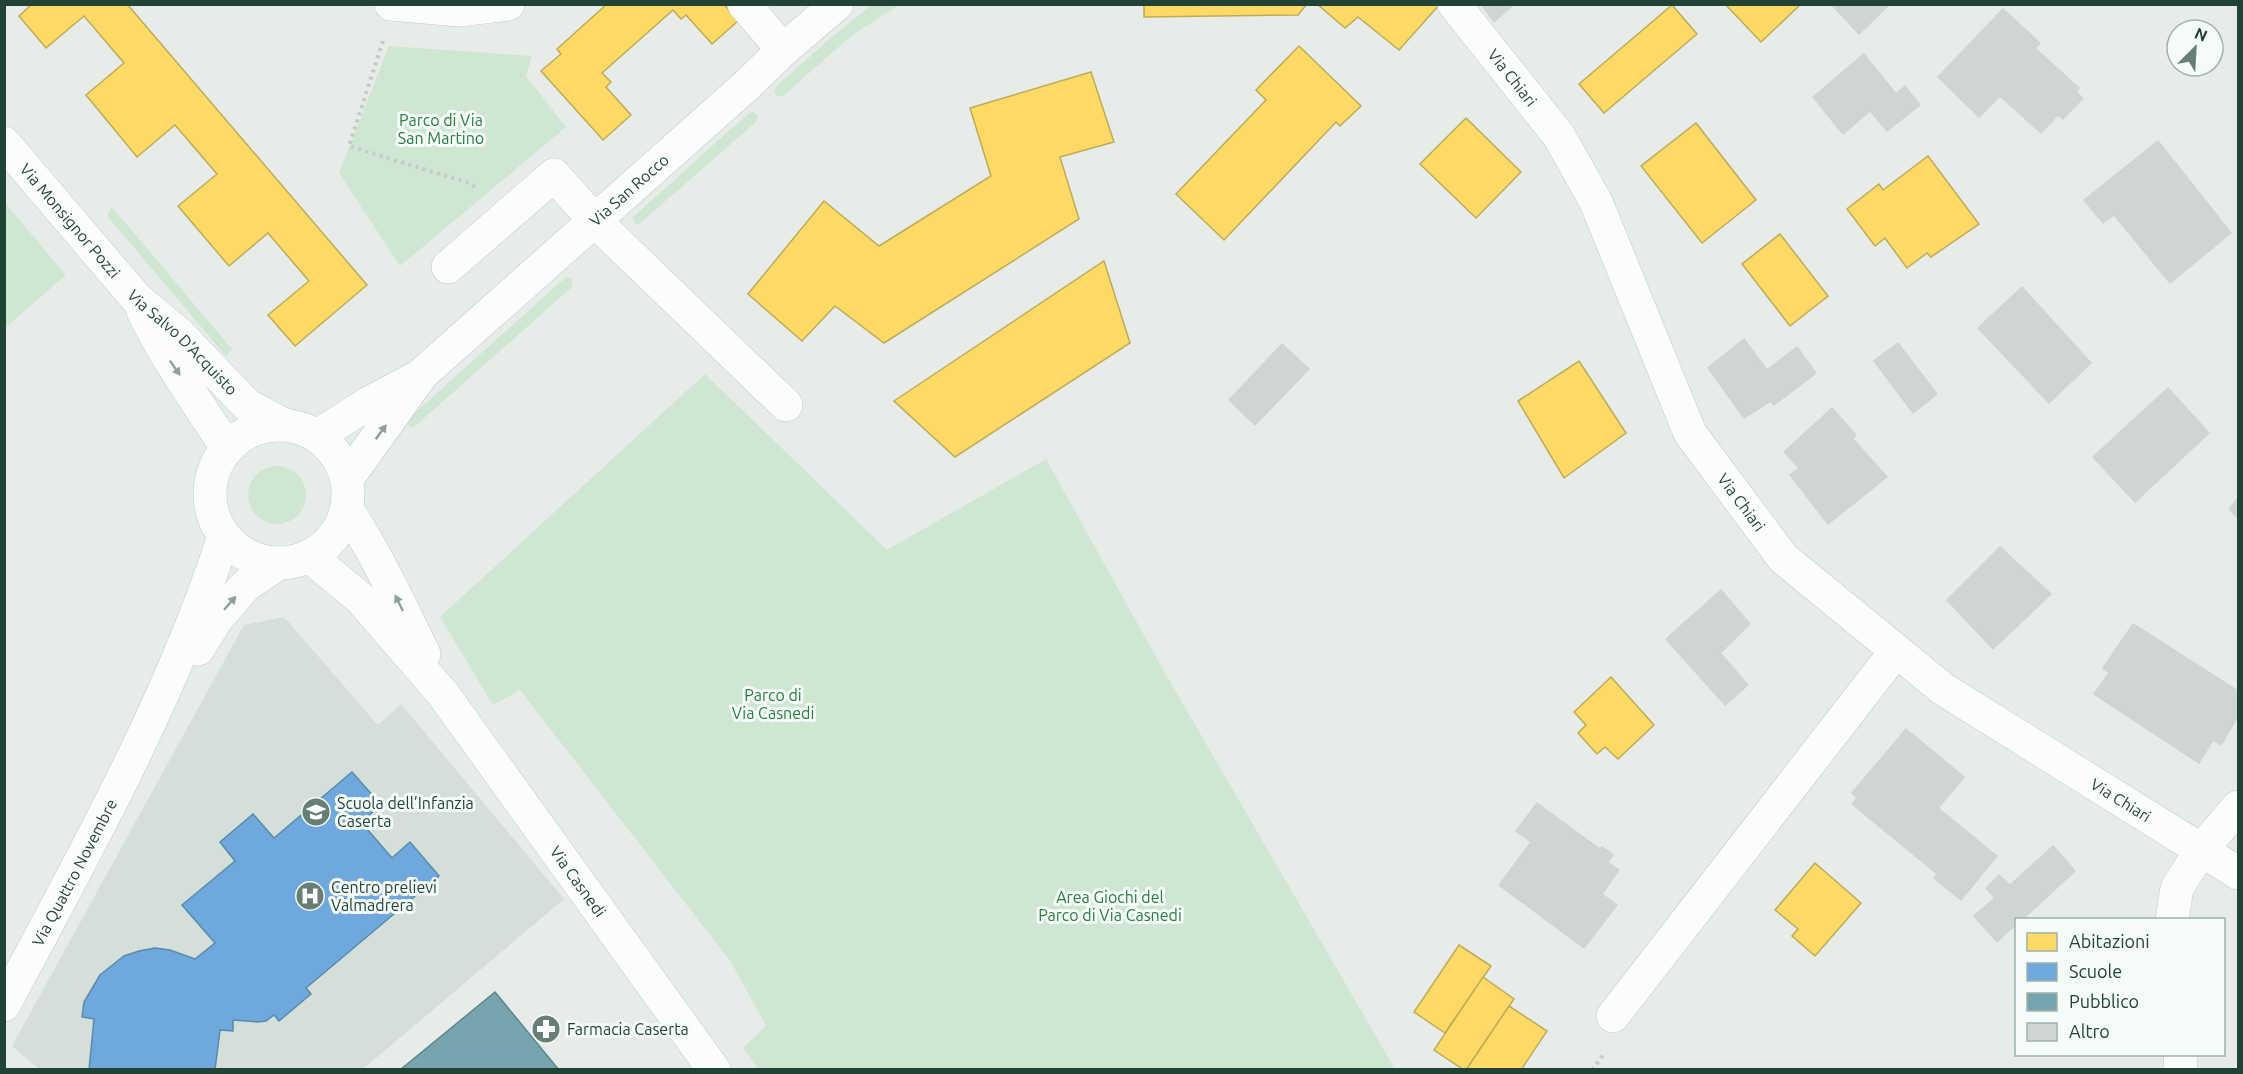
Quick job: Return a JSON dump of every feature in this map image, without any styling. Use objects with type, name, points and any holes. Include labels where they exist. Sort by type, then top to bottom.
[{"type":"street","points":[[393,5],[459,10],[508,4]]},
{"type":"street","points":[[744,4],[783,50]]},
{"type":"street","name":"Via San Rocco","points":[[317,436],[369,403],[422,374],[837,4]]},
{"type":"street","name":"Via Chiari","points":[[1454,4],[1559,136],[1591,192],[1690,432],[1783,558],[1943,689],[2238,873]]},
{"type":"street","name":"Via Monsignor Pozzi","points":[[4,143],[137,299]]},
{"type":"street","points":[[448,267],[554,175],[595,221],[786,405]]},
{"type":"street","name":"Via Salvo D'Acquisto","points":[[137,299],[180,334],[247,405],[284,424]]},
{"type":"street","name":"Via Salvo D'Acquisto","points":[[137,299],[161,347],[227,448]]},
{"type":"street","name":"Via San Rocco","points":[[347,494],[422,374]]},
{"type":"street","points":[[284,424],[317,436],[334,452],[342,465],[347,494],[342,524],[334,537],[323,548],[294,560],[262,562],[234,548],[216,522],[211,507],[212,476],[227,448],[243,435],[263,427],[284,424]]},
{"type":"street","name":"Via Casnedi","points":[[347,494],[443,694]]},
{"type":"street","name":"Via Quattro Novembre","points":[[4,1005],[142,740],[199,609],[224,536]]},
{"type":"street","name":"Via Casnedi","points":[[294,560],[360,598],[443,694],[714,1070]]},
{"type":"street","name":"Via Quattro Novembre","points":[[142,740],[216,620],[246,585],[294,560]]},
{"type":"street","points":[[1611,1031],[1896,651]]},
{"type":"street","points":[[2172,918],[2177,888],[2201,850],[2238,807]]},
{"type":"path","points":[[393,5],[349,146],[472,184],[505,218]]},
{"type":"path","points":[[1592,1070],[1611,1031]]},
{"type":"shaded area","name":"Scuola dell’Infanzia Caserta","points":[[284,617],[378,725],[401,704],[564,899],[363,1069],[39,1069],[12,1046],[244,625]]},
{"type":"green space","points":[[872,5],[899,5],[851,36],[783,96],[777,96],[774,91],[777,86]]},
{"type":"green space","name":"Parco di Via San Martino","points":[[389,46],[532,56],[526,76],[566,127],[400,266],[339,173]]},
{"type":"green space","points":[[754,112],[758,116],[756,122],[639,224],[635,224],[632,218],[749,113]]},
{"type":"green space","points":[[5,203],[66,275],[4,328]]},
{"type":"green space","points":[[112,207],[232,349],[226,356],[108,217]]},
{"type":"green space","points":[[566,277],[571,279],[573,286],[413,428],[409,427],[407,420]]},
{"type":"green space","points":[[705,374],[887,550],[1046,459],[1165,673],[1395,1069],[758,1069],[743,1048],[766,1026],[731,962],[520,690],[493,705],[440,617]]},
{"type":"green space","points":[[271,466],[283,466],[293,470],[302,479],[306,501],[298,516],[283,524],[271,524],[261,520],[252,511],[248,501],[248,489],[252,479],[261,470]]},
{"type":"building: Abitazioni","points":[[32,4],[127,4],[367,285],[295,346],[268,315],[309,281],[268,233],[229,266],[178,206],[217,174],[175,125],[137,157],[86,95],[124,63],[84,16],[46,48],[19,16]]},
{"type":"building: Abitazioni","points":[[607,4],[724,4],[738,21],[712,44],[686,15],[681,19],[673,10],[602,73],[611,82],[606,87],[631,115],[603,140],[541,71],[561,54],[557,49]]},
{"type":"building: Abitazioni","points":[[1144,4],[1307,4],[1298,15],[1144,17]]},
{"type":"building: Abitazioni","points":[[1317,4],[1440,4],[1399,50],[1358,17],[1345,28]]},
{"type":"building: Abitazioni","points":[[1725,4],[1801,4],[1761,42]]},
{"type":"building: Abitazioni","points":[[1672,5],[1697,34],[1604,113],[1579,84]]},
{"type":"building: Abitazioni","points":[[1299,46],[1361,106],[1340,126],[1336,122],[1224,240],[1176,194],[1266,100],[1256,90]]},
{"type":"building: Abitazioni","points":[[1091,72],[1114,142],[1060,157],[1079,219],[884,343],[835,306],[802,341],[748,294],[824,201],[879,246],[991,176],[970,108]]},
{"type":"building: Abitazioni","points":[[1466,118],[1521,172],[1476,218],[1420,164]]},
{"type":"building: Abitazioni","points":[[1696,123],[1756,200],[1702,243],[1641,166]]},
{"type":"building: Abitazioni","points":[[1928,156],[1979,224],[1931,257],[1927,253],[1907,268],[1885,238],[1875,246],[1847,209],[1879,184],[1883,190]]},
{"type":"building: Abitazioni","points":[[1780,234],[1828,296],[1790,326],[1742,264]]},
{"type":"building: Abitazioni","points":[[1104,261],[1130,343],[955,457],[894,401]]},
{"type":"building: Abitazioni","points":[[1579,361],[1626,433],[1564,478],[1518,401]]},
{"type":"building: Abitazioni","points":[[1611,677],[1654,725],[1618,759],[1605,747],[1597,754],[1578,733],[1586,725],[1574,712]]},
{"type":"building: Abitazioni","points":[[1815,863],[1861,903],[1815,956],[1792,936],[1798,929],[1775,910]]},
{"type":"building: Abitazioni","points":[[1459,945],[1491,966],[1445,1033],[1414,1012]]},
{"type":"building: Abitazioni","points":[[1483,977],[1514,999],[1464,1070],[1434,1050]]},
{"type":"building: Abitazioni","points":[[1509,1006],[1547,1031],[1521,1070],[1466,1070]]},
{"type":"building: Scuole","points":[[352,772],[381,805],[361,822],[392,858],[410,842],[439,876],[306,988],[311,994],[279,1021],[274,1015],[266,1021],[258,1022],[233,1020],[233,1031],[220,1030],[215,1070],[89,1070],[94,1019],[82,1017],[84,1002],[100,975],[124,956],[139,951],[155,948],[170,950],[195,959],[215,943],[182,905],[235,861],[220,842],[253,814],[274,838]]},
{"type":"building: Pubblico","points":[[495,992],[559,1070],[400,1070]]},
{"type":"building: Altro","points":[[1481,4],[1514,4],[1494,22]]},
{"type":"building: Altro","points":[[1831,4],[1890,4],[1859,34]]},
{"type":"building: Altro","points":[[2003,9],[2040,43],[2035,48],[2079,88],[2076,92],[2083,98],[2063,119],[2058,115],[2041,133],[2000,96],[1979,117],[1938,77]]},
{"type":"building: Altro","points":[[1864,54],[1896,94],[1905,86],[1920,105],[1887,131],[1870,111],[1843,134],[1813,97]]},
{"type":"building: Altro","points":[[2158,141],[2231,233],[2170,283],[2114,215],[2103,223],[2084,200]]},
{"type":"building: Altro","points":[[2022,287],[2091,363],[2049,403],[1978,328]]},
{"type":"building: Altro","points":[[1744,339],[1767,370],[1797,347],[1816,373],[1774,405],[1771,401],[1744,418],[1708,368]]},
{"type":"building: Altro","points":[[1898,343],[1937,394],[1913,413],[1874,361]]},
{"type":"building: Altro","points":[[1282,344],[1309,369],[1255,425],[1229,400]]},
{"type":"building: Altro","points":[[2168,388],[2209,433],[2135,502],[2093,457]]},
{"type":"building: Altro","points":[[1832,408],[1856,435],[1853,439],[1887,477],[1828,524],[1790,475],[1799,468],[1784,452]]},
{"type":"building: Altro","points":[[2238,498],[2238,518],[2229,509]]},
{"type":"building: Altro","points":[[2000,547],[2051,594],[1993,649],[1947,600]]},
{"type":"building: Altro","points":[[1721,590],[1750,624],[1720,653],[1748,685],[1725,705],[1666,639]]},
{"type":"building: Altro","points":[[2133,624],[2238,691],[2238,716],[2221,745],[2213,740],[2199,763],[2094,694],[2109,673],[2103,668]]},
{"type":"building: Altro","points":[[1906,729],[1964,777],[1938,808],[1997,856],[1961,900],[1934,878],[1937,874],[1852,804],[1857,798],[1852,793]]},
{"type":"building: Altro","points":[[1537,803],[1600,849],[1602,847],[1613,855],[1608,862],[1619,870],[1602,894],[1617,905],[1584,948],[1499,885],[1531,842],[1516,831]]},
{"type":"building: Altro","points":[[2053,846],[2075,871],[2024,918],[2015,918],[2015,925],[1997,942],[1974,916],[1995,898],[1986,888],[1999,875],[2010,885]]},
{"type":"place","name":"Scuola dell’Infanzia Caserta","points":[[316,812]]},
{"type":"place","name":"Centro prelievi Valmadrera","points":[[310,896]]},
{"type":"place","name":"Farmacia Caserta","points":[[546,1029]]},
{"type":"park label","name":"Parco di Via Casnedi","points":[[773,704]]},
{"type":"park label","name":"Area Giochi del Parco di Via Casnedi","points":[[1110,906]]}]
